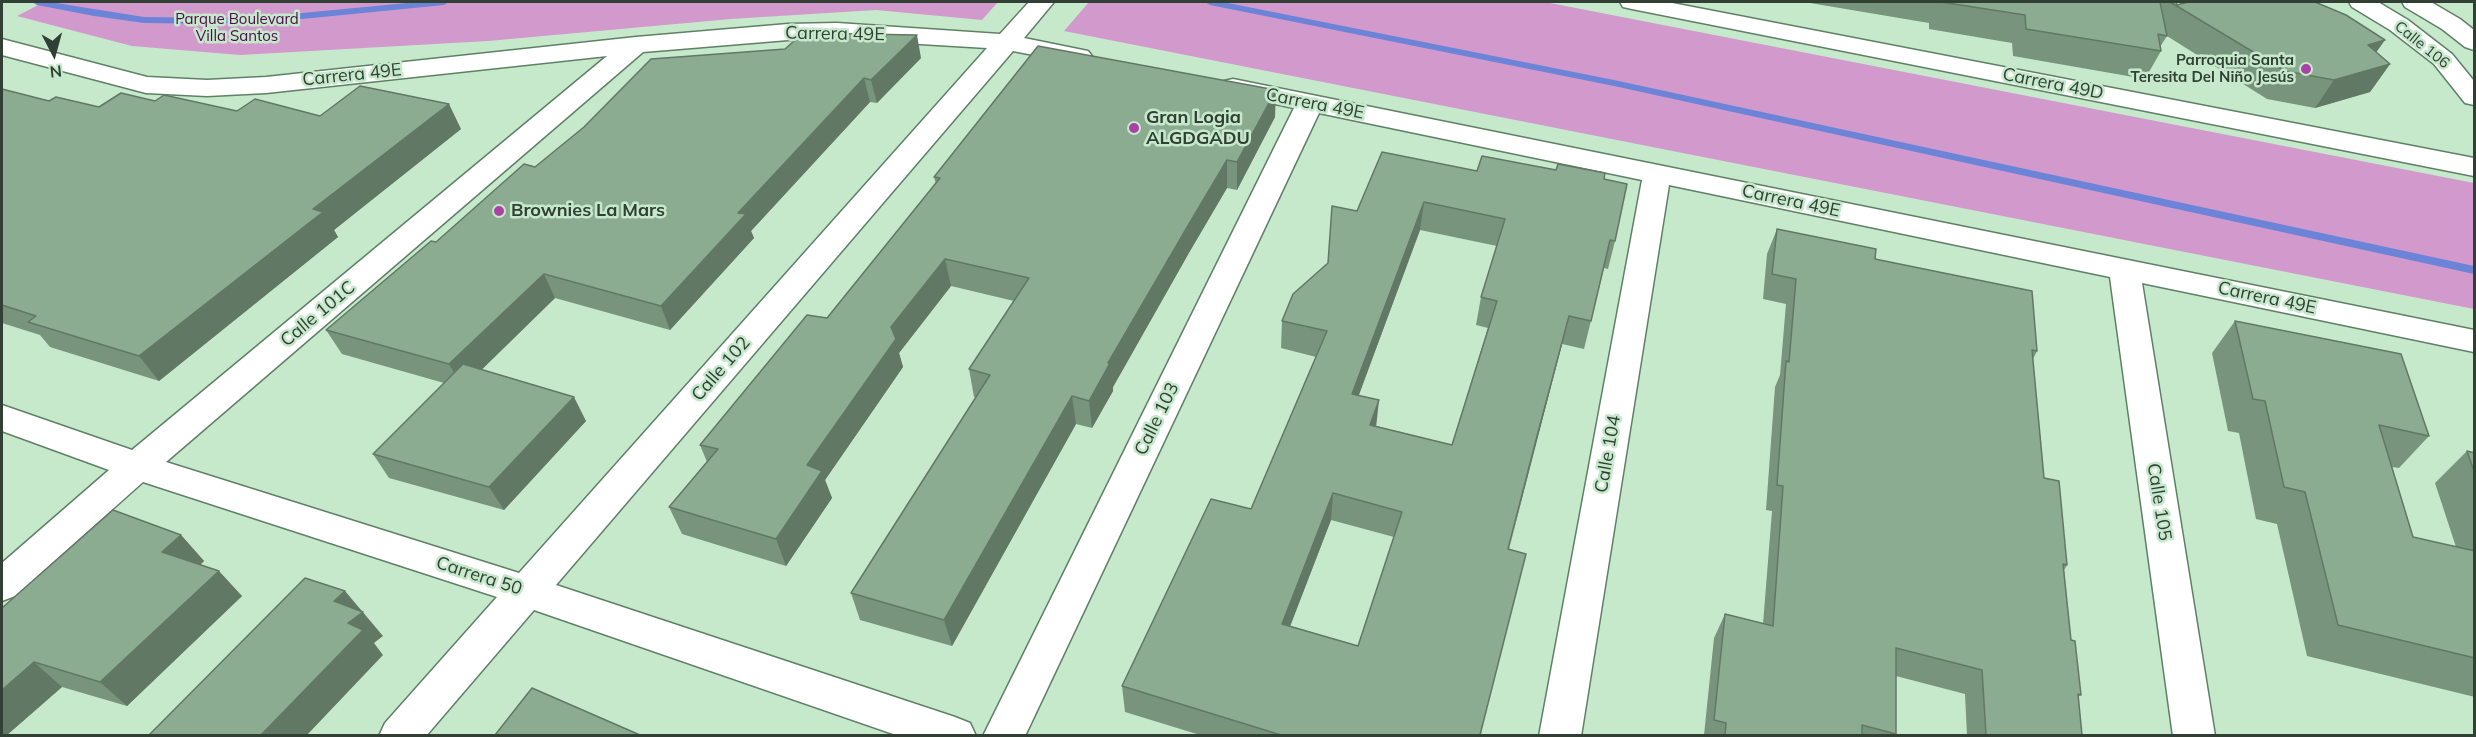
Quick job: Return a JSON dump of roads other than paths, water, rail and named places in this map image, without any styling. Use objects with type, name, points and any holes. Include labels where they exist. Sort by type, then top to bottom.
[{"type":"street","name":"Calle 102","points":[[400,735],[1042,2]]},
{"type":"street","name":"Carrera 49D","points":[[1632,2],[2475,167]]},
{"type":"street","name":"Calle 106","points":[[2361,2],[2398,24],[2443,58],[2475,97]]},
{"type":"street","name":"Calle 106","points":[[2414,2],[2451,24],[2475,42]]},
{"type":"street","name":"Carrera 49E","points":[[2,47],[146,85],[207,88],[266,85],[636,45],[788,32],[837,31],[1007,42],[1100,60]]},
{"type":"street","name":"Calle 101C","points":[[2,585],[137,466],[636,45]]},
{"type":"street","points":[[2443,58],[2475,60]]},
{"type":"street","name":"Carrera 49E","points":[[1205,82],[2475,341]]},
{"type":"street","name":"Calle 103","points":[[1004,735],[1310,103]]},
{"type":"street","name":"Calle 104","points":[[1560,735],[1657,173]]},
{"type":"street","name":"Calle 105","points":[[2124,269],[2194,735]]},
{"type":"street","name":"Carrera 50","points":[[2,418],[137,466],[526,591],[955,735]]},
{"type":"waterway","points":[[37,2],[144,20],[220,21],[302,16],[444,2]]},
{"type":"waterway","points":[[1210,2],[1614,83],[2474,270]]},
{"type":"place","name":"Parroquia Santa Teresita Del Niño Jesús","points":[[2306,69]]},
{"type":"place","name":"Gran Logia ALGDGADU","points":[[1134,128]]},
{"type":"place","name":"Brownies La Mars","points":[[499,211]]},
{"type":"park label","name":"Parque Boulevard Villa Santos","points":[[237,28]]}]
